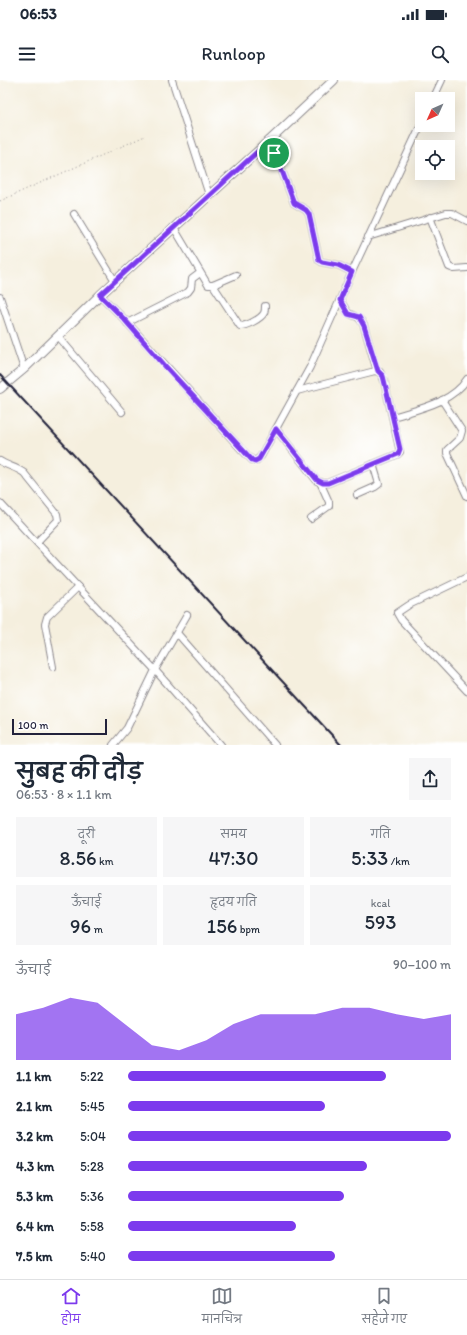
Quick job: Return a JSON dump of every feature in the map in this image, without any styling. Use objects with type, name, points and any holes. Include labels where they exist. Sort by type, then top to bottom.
[{"type":"main road","points":[[0,389],[24,369],[100,295],[334,80]]},
{"type":"street","points":[[172,80],[208,195]]},
{"type":"street","points":[[436,92],[442,80]]},
{"type":"street","points":[[100,295],[252,460],[255,461],[259,459],[316,354],[352,272],[417,132]]},
{"type":"street","points":[[268,142],[278,160],[294,203],[306,210],[309,214],[319,260],[338,265],[352,272]]},
{"type":"street","points":[[368,238],[430,217],[451,212],[467,222]]},
{"type":"street","points":[[74,214],[115,282]]},
{"type":"street","points":[[430,217],[449,267],[454,269],[467,268]]},
{"type":"street","points":[[174,228],[208,285],[213,285],[236,276]]},
{"type":"street","points":[[127,323],[188,292],[191,288],[192,279],[200,273]]},
{"type":"street","points":[[213,285],[240,326],[244,326],[264,314],[265,306]]},
{"type":"street","points":[[0,297],[24,369]]},
{"type":"street","points":[[320,482],[328,483],[400,452],[383,376],[378,371],[364,326],[361,320],[356,316],[348,314],[340,300]]},
{"type":"street","points":[[58,336],[122,412]]},
{"type":"street","points":[[297,391],[378,371]]},
{"type":"street","points":[[393,417],[442,400],[457,391],[467,379]]},
{"type":"street","points":[[442,400],[462,431],[460,438],[447,450],[447,453],[467,496]]},
{"type":"street","points":[[276,429],[320,482],[328,502],[329,506],[311,519]]},
{"type":"street","points":[[0,461],[5,465],[18,469],[24,473],[56,514],[58,520],[37,542]]},
{"type":"street","points":[[356,495],[378,485],[379,482],[373,464]]},
{"type":"street","points":[[0,503],[155,670],[221,745]]},
{"type":"street","points":[[467,576],[409,605],[397,613],[401,620],[467,691]]},
{"type":"street","points":[[53,667],[45,624],[47,617],[78,587]]},
{"type":"street","points":[[114,745],[132,720],[155,670],[187,615]]},
{"type":"street","points":[[177,633],[275,745]]},
{"type":"path","points":[[0,201],[145,136]]},
{"type":"railway","points":[[0,375],[341,745]]},
{"type":"route","points":[[268,142],[274,153],[283,172],[294,203],[308,211],[319,260],[338,265],[352,272],[340,300],[346,311],[349,314],[359,317],[364,326],[378,371],[383,376],[400,449],[398,454],[328,483],[323,483],[317,480],[276,429],[259,459],[255,461],[252,460],[124,319],[100,295],[208,195],[268,142]]}]
